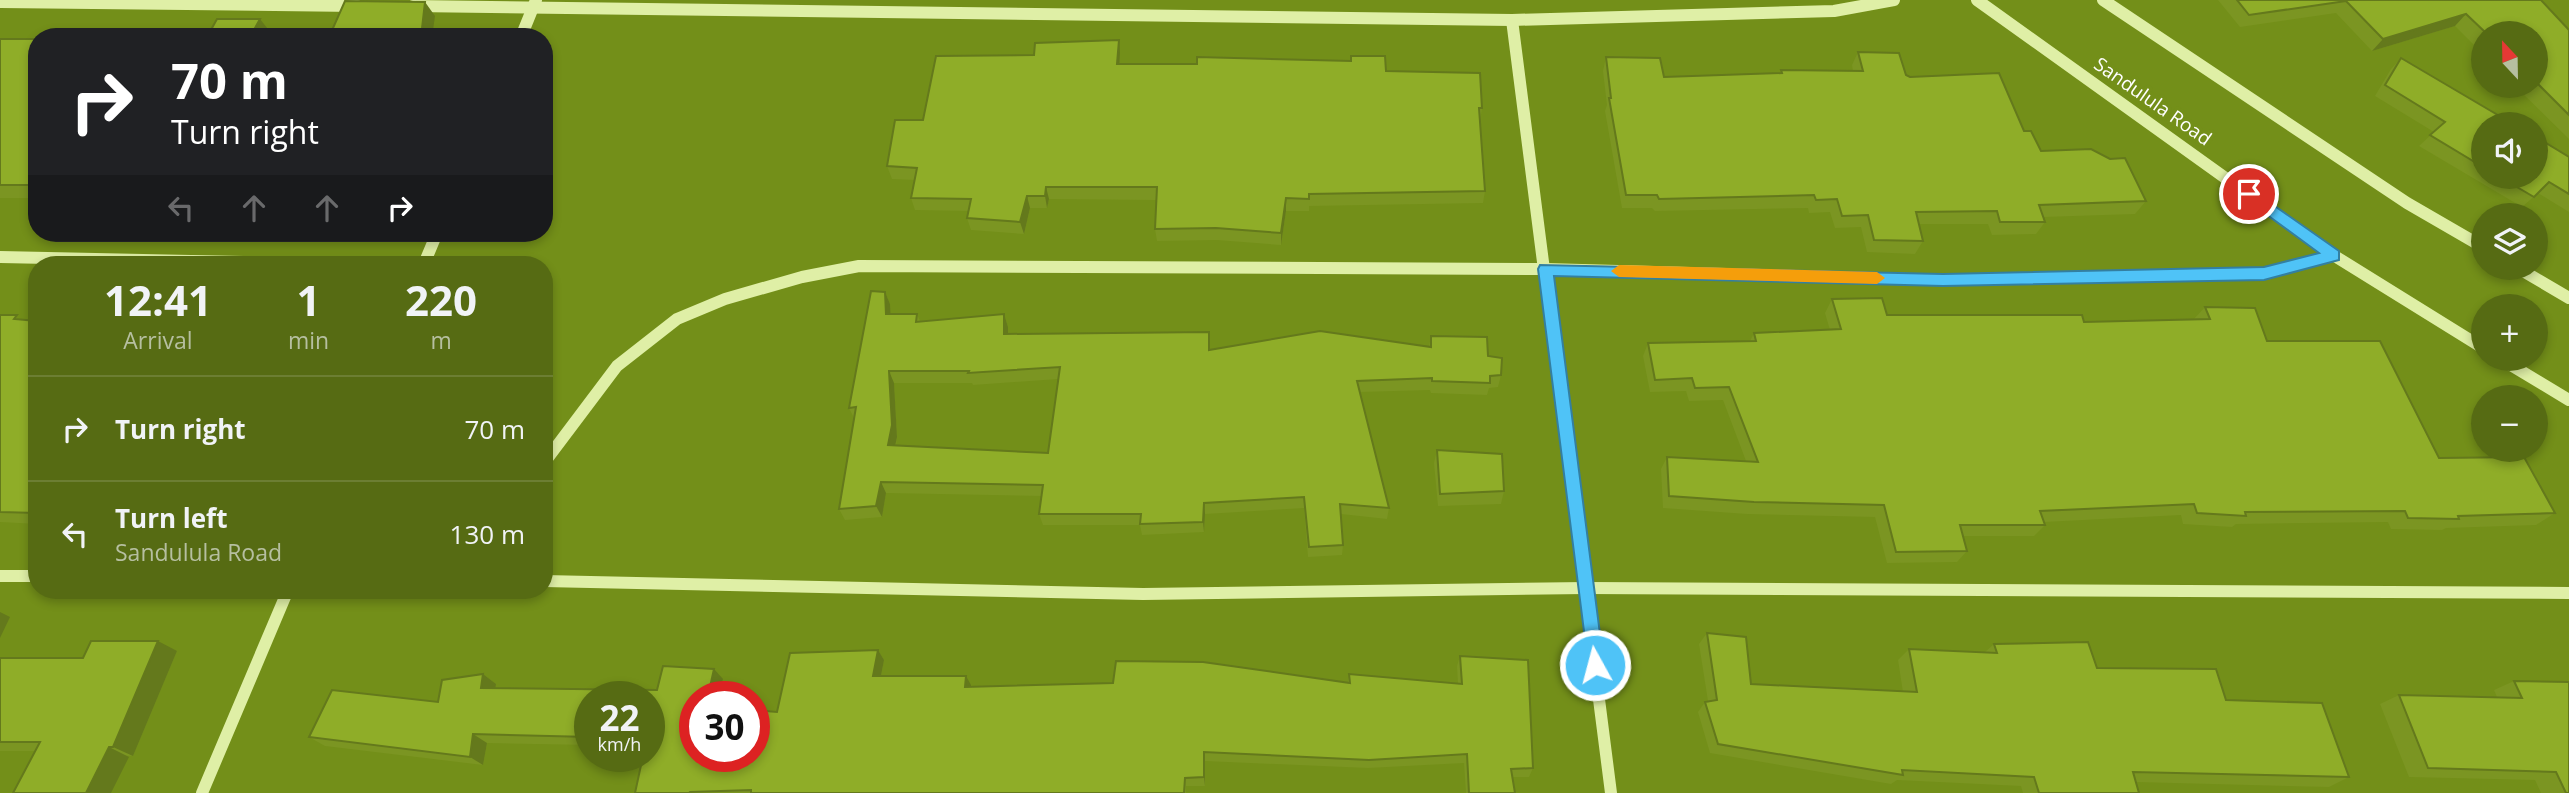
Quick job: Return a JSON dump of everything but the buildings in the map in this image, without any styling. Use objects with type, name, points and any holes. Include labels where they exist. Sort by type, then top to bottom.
[{"type":"street","points":[[396,6],[535,4],[1512,20],[1834,11],[1894,0]]},
{"type":"street","name":"Sandulula Road","points":[[1977,0],[2333,256],[2471,341]]},
{"type":"street","points":[[2103,0],[2407,203],[2471,240]]},
{"type":"street","points":[[0,2],[369,6]]},
{"type":"street","points":[[525,28],[535,4]]},
{"type":"street","points":[[1512,20],[1611,793]]},
{"type":"street","points":[[553,451],[617,366],[677,319],[725,299],[802,277],[859,267],[906,265],[1546,269],[1943,280],[2264,274],[2333,256]]},
{"type":"street","points":[[0,257],[28,258]]},
{"type":"street","points":[[2538,280],[2569,298]]},
{"type":"street","points":[[2521,371],[2569,400]]},
{"type":"street","points":[[0,576],[28,576]]},
{"type":"street","points":[[553,581],[1143,594],[1586,588],[2569,593]]},
{"type":"street","points":[[202,793],[284,599]]},
{"type":"slow traffic","points":[[1619,271],[1877,278]]},
{"type":"route","points":[[1595,665],[1546,269],[1943,280],[2264,274],[2333,256],[2249,194]]}]
